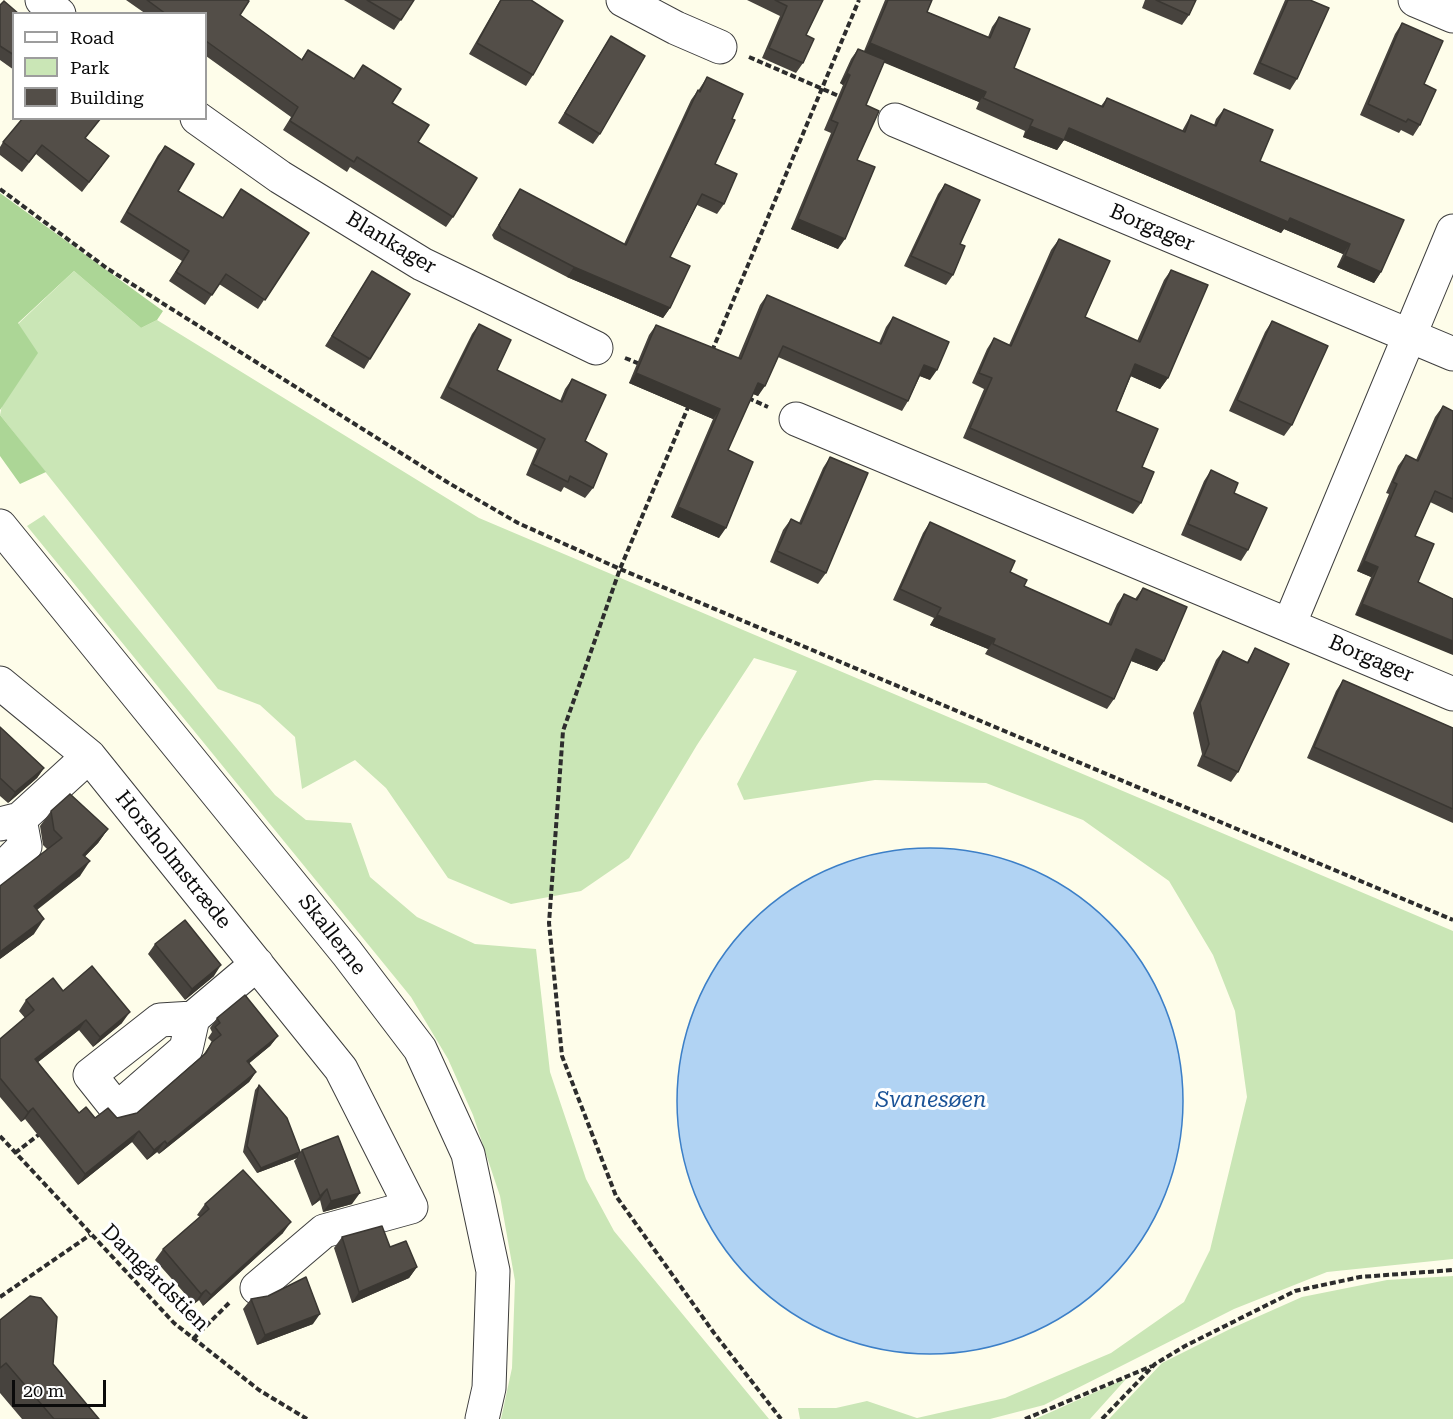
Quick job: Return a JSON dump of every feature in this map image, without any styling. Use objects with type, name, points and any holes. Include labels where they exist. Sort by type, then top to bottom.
[{"type":"street","points":[[42,0],[57,12]]},
{"type":"street","points":[[622,0],[676,28],[720,47]]},
{"type":"street","points":[[1415,0],[1453,16]]},
{"type":"street","name":"Blankager","points":[[200,120],[280,177],[422,264],[596,348]]},
{"type":"street","name":"Borgager","points":[[895,120],[1453,354]]},
{"type":"street","points":[[1289,625],[1453,231]]},
{"type":"street","name":"Borgager","points":[[796,419],[1453,694]]},
{"type":"street","name":"Skallerne","points":[[0,526],[347,953],[420,1049],[468,1154],[494,1271],[489,1388],[482,1419]]},
{"type":"street","name":"Horsholmstræde","points":[[0,682],[89,756],[341,1069],[411,1207],[324,1231],[257,1288]]},
{"type":"street","points":[[0,871],[25,846],[10,822],[89,756]]},
{"type":"street","points":[[193,1017],[256,964]]},
{"type":"path","points":[[709,357],[859,0]]},
{"type":"path","points":[[720,47],[895,120]]},
{"type":"path","points":[[0,189],[108,269],[447,482],[518,523],[620,569],[1453,920]]},
{"type":"path","points":[[596,348],[647,367]]},
{"type":"path","points":[[740,395],[796,419]]},
{"type":"path","points":[[691,399],[620,569],[563,731],[549,923],[562,1056],[616,1196],[714,1333],[781,1419]]},
{"type":"path","points":[[15,1153],[43,1131]]},
{"type":"path","name":"Damgårdstien","points":[[0,1136],[174,1323],[259,1390],[307,1419]]},
{"type":"path","points":[[0,1297],[90,1235]]},
{"type":"path","points":[[1025,1419],[1155,1364],[1185,1346],[1295,1291],[1360,1277],[1453,1270]]},
{"type":"path","points":[[193,1338],[244,1288],[257,1288]]},
{"type":"path","points":[[1102,1419],[1155,1364]]},
{"type":"green space","points":[[0,193],[163,311],[157,320],[141,328],[74,271],[18,323],[38,353],[0,410]]},
{"type":"green space","points":[[74,271],[141,328],[157,320],[479,518],[1453,931],[1453,1259],[1327,1272],[1234,1309],[1044,1405],[990,1419],[800,1419],[798,1408],[836,1408],[867,1401],[917,1418],[1005,1398],[1111,1353],[1184,1302],[1210,1250],[1247,1097],[1235,1011],[1213,955],[1169,881],[1083,820],[986,783],[875,780],[744,800],[737,784],[797,671],[754,658],[697,745],[629,858],[581,891],[511,904],[448,878],[386,788],[355,760],[302,789],[295,737],[260,705],[218,689],[0,415],[18,324]]},
{"type":"green space","points":[[0,415],[46,472],[20,484],[0,456]]},
{"type":"green space","points":[[44,515],[275,795],[306,820],[351,823],[370,877],[417,917],[475,944],[536,949],[550,1072],[586,1179],[614,1231],[769,1419],[501,1419],[512,1368],[515,1281],[500,1196],[473,1115],[448,1059],[411,997],[27,526]]},
{"type":"green space","points":[[1453,1276],[1453,1419],[1109,1419],[1162,1363],[1302,1297],[1387,1280]]},
{"type":"green space","points":[[1127,1378],[1090,1419],[1035,1419],[1051,1412]]},
{"type":"water","name":"Svanesøen","points":[[930,848],[979,852],[1027,867],[1071,890],[1109,922],[1141,960],[1164,1004],[1179,1052],[1183,1101],[1179,1150],[1164,1198],[1141,1242],[1109,1280],[1071,1312],[1027,1335],[979,1350],[930,1354],[881,1350],[833,1335],[789,1312],[751,1280],[719,1242],[696,1198],[681,1150],[677,1101],[681,1052],[696,1004],[719,960],[751,922],[789,890],[833,867],[881,852]]},
{"type":"building","points":[[147,0],[249,1],[240,15],[302,60],[308,50],[354,79],[363,65],[401,89],[392,103],[429,125],[418,142],[477,178],[453,217],[357,157],[354,162],[290,121],[298,107],[207,42],[207,12],[163,12]]},
{"type":"building","points":[[367,0],[414,0],[401,20]]},
{"type":"building","points":[[501,0],[531,0],[563,21],[533,75],[477,43]]},
{"type":"building","points":[[775,0],[823,0],[806,35],[814,39],[803,63],[769,48],[787,6]]},
{"type":"building","points":[[888,0],[932,0],[927,12],[990,38],[999,17],[1030,29],[1014,68],[1103,107],[1107,98],[1185,132],[1191,115],[1216,126],[1224,109],[1273,130],[1260,161],[1404,220],[1381,272],[1345,256],[1350,244],[1290,218],[1288,222],[1069,128],[1064,140],[1030,126],[1033,120],[983,98],[986,92],[870,43]]},
{"type":"building","points":[[1156,0],[1196,0],[1189,15]]},
{"type":"building","points":[[1288,0],[1310,0],[1329,8],[1297,79],[1260,63]]},
{"type":"building","points":[[4,1],[17,12],[12,12],[12,54],[0,46],[0,5]]},
{"type":"building","points":[[1402,23],[1443,41],[1424,84],[1436,90],[1420,125],[1408,119],[1406,122],[1368,104]]},
{"type":"building","points":[[611,36],[645,56],[600,134],[565,113]]},
{"type":"building","points":[[858,49],[885,60],[866,105],[879,111],[857,160],[875,167],[845,239],[798,219],[838,123],[831,120]]},
{"type":"building","points":[[707,77],[743,94],[732,119],[735,120],[715,164],[737,174],[724,204],[702,194],[670,257],[690,266],[670,308],[574,267],[501,229],[499,225],[520,189],[626,245],[698,90],[700,92]]},
{"type":"building","points":[[21,120],[99,120],[85,138],[109,156],[89,182],[42,145],[29,162],[3,142]]},
{"type":"building","points":[[165,146],[194,164],[178,191],[223,218],[241,189],[309,233],[265,300],[226,274],[212,295],[176,272],[189,251],[127,212]]},
{"type":"building","points":[[945,184],[980,200],[960,244],[965,246],[953,275],[911,256]]},
{"type":"building","points":[[1059,239],[1110,261],[1085,317],[1140,342],[1171,270],[1208,285],[1168,378],[1135,364],[1116,411],[1158,429],[1142,467],[1154,472],[1141,503],[970,428],[992,378],[979,373],[994,338],[1011,346]]},
{"type":"building","points":[[372,271],[410,294],[370,359],[332,336]]},
{"type":"building","points":[[767,295],[881,344],[893,317],[949,342],[937,370],[924,365],[908,401],[783,346],[765,386],[758,383],[728,450],[753,462],[726,528],[678,507],[720,409],[636,373],[656,325],[741,359]]},
{"type":"building","points":[[1272,321],[1328,346],[1292,425],[1237,400]]},
{"type":"building","points":[[479,324],[511,340],[497,370],[562,402],[572,379],[606,395],[585,441],[607,454],[593,488],[570,476],[568,482],[533,464],[545,439],[448,387]]},
{"type":"building","points":[[1443,406],[1453,411],[1453,499],[1435,491],[1415,536],[1434,544],[1418,582],[1453,599],[1453,641],[1362,604],[1378,567],[1364,561],[1397,484],[1393,482],[1406,455],[1418,461]]},
{"type":"building","points":[[830,457],[868,473],[826,573],[777,551],[791,519],[801,524]]},
{"type":"building","points":[[1211,470],[1238,483],[1234,493],[1267,508],[1248,550],[1188,524]]},
{"type":"building","points":[[930,522],[1015,561],[1010,572],[1027,580],[1024,586],[1111,625],[1124,594],[1137,600],[1143,588],[1187,607],[1164,661],[1136,649],[1114,699],[993,644],[995,639],[937,615],[941,608],[900,589]]},
{"type":"building","points":[[1255,648],[1289,664],[1238,772],[1204,756],[1209,744],[1200,703],[1223,651],[1248,663]]},
{"type":"building","points":[[1343,680],[1453,728],[1453,809],[1314,747]]},
{"type":"building","points":[[0,727],[44,768],[15,792],[0,778]]},
{"type":"building","points":[[70,794],[108,829],[83,855],[90,861],[34,906],[44,919],[0,952],[0,886],[62,838],[54,830],[51,811]]},
{"type":"building","points":[[185,920],[221,965],[192,989],[155,944]]},
{"type":"building","points":[[92,966],[130,1012],[100,1037],[86,1020],[35,1059],[79,1113],[86,1107],[95,1118],[108,1108],[117,1118],[137,1113],[206,1053],[212,1042],[221,1035],[215,1027],[220,1023],[217,1018],[245,995],[278,1036],[247,1061],[256,1072],[167,1144],[165,1141],[154,1150],[139,1131],[85,1174],[33,1108],[28,1112],[0,1078],[0,1039],[34,1010],[26,1000],[53,978],[63,991]]},
{"type":"building","points":[[259,1085],[287,1118],[300,1152],[261,1168],[247,1146]]},
{"type":"building","points":[[338,1136],[360,1193],[331,1201],[327,1189],[320,1196],[302,1150]]},
{"type":"building","points":[[243,1170],[291,1222],[211,1295],[206,1290],[201,1294],[163,1249],[209,1209],[205,1204]]},
{"type":"building","points":[[382,1226],[390,1247],[406,1241],[417,1267],[359,1292],[342,1237]]},
{"type":"building","points":[[306,1277],[320,1314],[265,1335],[251,1299],[268,1296]]},
{"type":"building","points":[[30,1296],[41,1298],[57,1317],[53,1364],[99,1419],[54,1419],[6,1363],[0,1368],[0,1320]]}]
